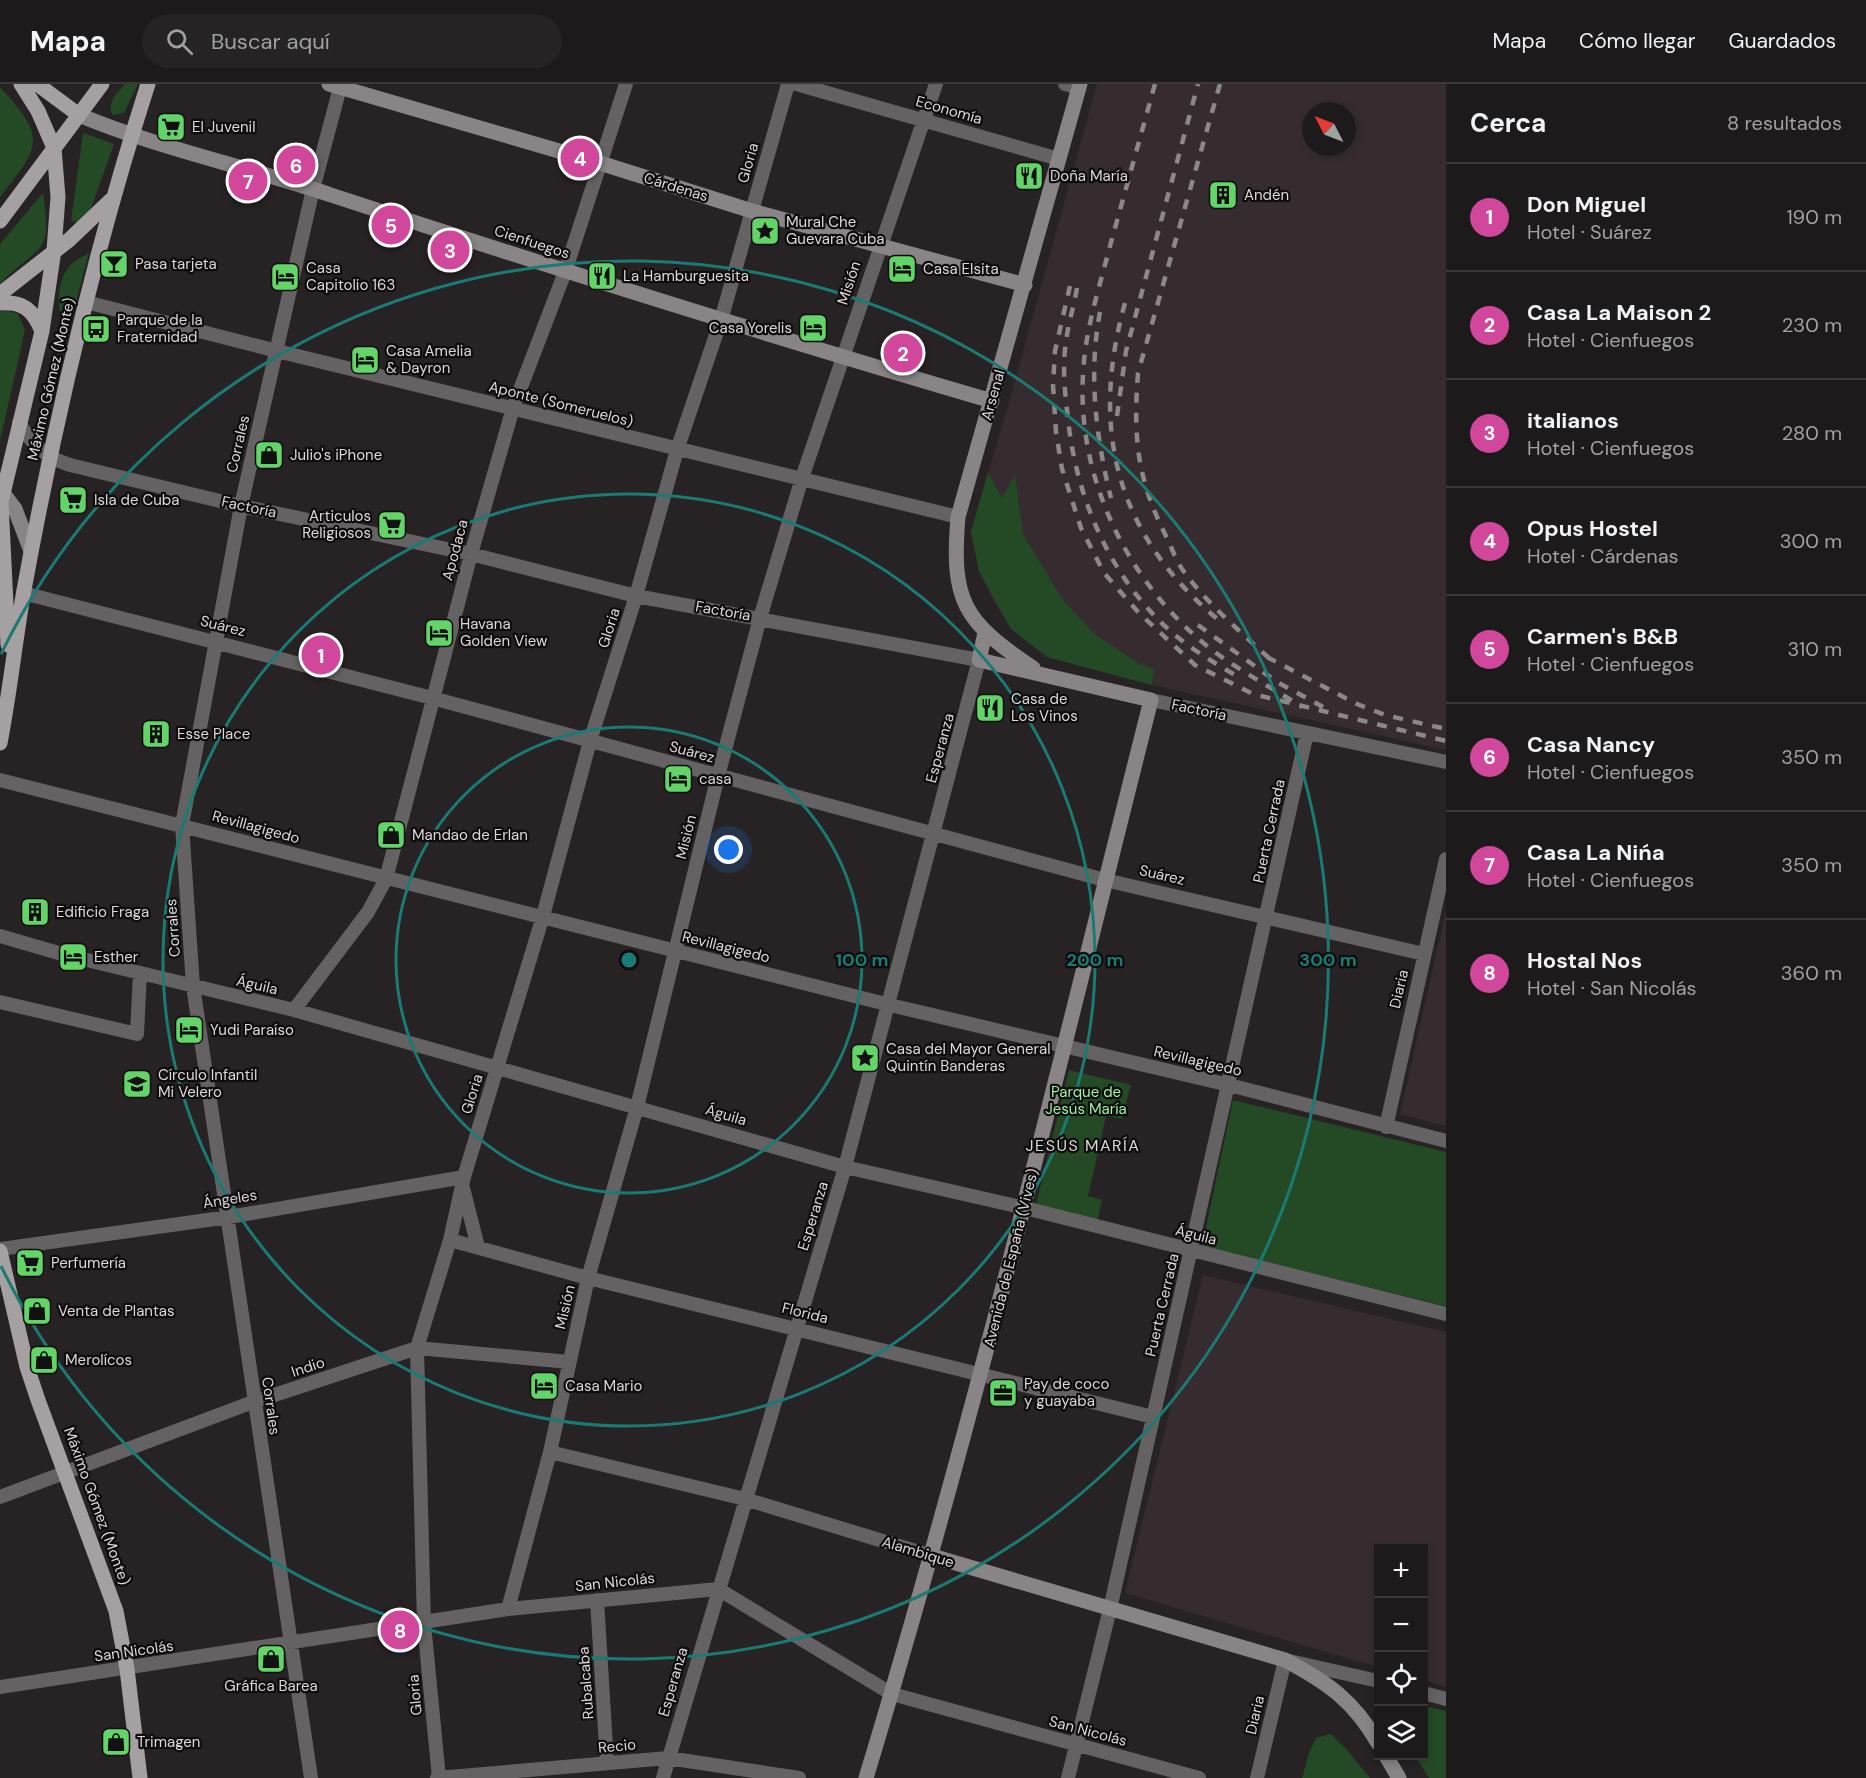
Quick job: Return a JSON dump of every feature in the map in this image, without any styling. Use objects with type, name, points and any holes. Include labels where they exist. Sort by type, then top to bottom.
[{"type":"main road","name":"Máximo Gómez (Monte)","points":[[9,687],[1,491],[42,331],[54,250],[58,179],[54,148],[38,111],[21,84]]},
{"type":"main road","name":"Cienfuegos","points":[[37,84],[80,115]]},
{"type":"main road","points":[[0,221],[102,84]]},
{"type":"main road","name":"Máximo Gómez (Monte)","points":[[0,743],[3,707],[9,687],[31,551],[86,302],[111,200],[148,84]]},
{"type":"main road","points":[[0,294],[111,200]]},
{"type":"main road","points":[[0,303],[21,303],[31,310],[42,331]]},
{"type":"main road","name":"Máximo Gómez (Monte)","points":[[0,1250],[27,1367],[116,1611],[127,1669],[140,1778]]},
{"type":"street","name":"Apodaca","points":[[294,1010],[368,912],[386,879],[432,698],[513,408],[565,272],[626,84]]},
{"type":"street","name":"Gloria","points":[[438,1778],[424,1624],[417,1348],[450,1240],[463,1180],[543,916],[590,741],[636,596],[677,450],[721,320],[788,84]]},
{"type":"street","name":"Economía","points":[[796,84],[1059,159]]},
{"type":"street","name":"Misión","points":[[508,1609],[550,1452],[588,1278],[638,1107],[718,776],[760,618],[802,478],[879,246],[936,84]]},
{"type":"street","name":"Cárdenas","points":[[336,85],[600,163],[752,211],[1025,285]]},
{"type":"street","name":"Corrales","points":[[311,1778],[193,986],[182,825],[241,506],[336,85]]},
{"type":"street","name":"Arsenal","points":[[1042,675],[985,633],[970,614],[958,586],[955,555],[958,517],[1025,285],[1059,159],[1075,85]]},
{"type":"street","name":"Cienfuegos","points":[[80,115],[131,135],[313,189],[565,272],[842,358],[992,401]]},
{"type":"street","name":"Aponte (Someruelos)","points":[[86,302],[677,450],[958,517]]},
{"type":"street","name":"Factoría","points":[[19,423],[30,441],[52,459],[241,506],[471,554],[636,596],[980,660],[1151,700],[1446,762]]},
{"type":"street","points":[[1,491],[15,509],[31,551]]},
{"type":"street","name":"Suárez","points":[[23,593],[432,698],[1105,880],[1424,954]]},
{"type":"street","points":[[980,660],[985,633]]},
{"type":"street","name":"Esperanza","points":[[663,1778],[845,1167],[890,1005],[980,660]]},
{"type":"street","name":"Avenida de España (Vives)","points":[[867,1778],[932,1556],[1025,1208],[1151,700]]},
{"type":"street","name":"Puerta Cerrada","points":[[1068,1778],[1110,1609],[1192,1251],[1307,733]]},
{"type":"street","name":"Revillagigedo","points":[[0,780],[890,1005],[1063,1048],[1229,1085],[1446,1141]]},
{"type":"street","name":"Diaria","points":[[1386,1127],[1446,859]]},
{"type":"street","name":"Águila","points":[[0,936],[294,1010],[845,1167],[1025,1208],[1446,1314]]},
{"type":"street","points":[[0,1002],[137,1034],[141,973]]},
{"type":"street","points":[[463,1180],[478,1247]]},
{"type":"street","name":"Ángeles","points":[[0,1250],[463,1180]]},
{"type":"street","name":"Florida","points":[[450,1240],[588,1278],[796,1327],[980,1376],[1153,1417]]},
{"type":"street","name":"Indio","points":[[0,1497],[254,1402],[417,1348],[569,1362]]},
{"type":"street","name":"Alambique","points":[[550,1452],[745,1499],[1285,1660],[1374,1680]]},
{"type":"street","name":"San Nicolás","points":[[0,1687],[424,1624],[508,1609],[718,1588],[892,1694],[1199,1778]]},
{"type":"street","name":"Rubalcaba","points":[[597,1600],[607,1763]]},
{"type":"street","name":"Diaria","points":[[1257,1778],[1285,1660]]},
{"type":"street","name":"Alambique","points":[[1285,1660],[1323,1680],[1347,1700],[1374,1737]]},
{"type":"street","points":[[1428,1694],[1446,1699]]},
{"type":"street","name":"Recio","points":[[438,1778],[668,1758],[799,1778]]},
{"type":"street","points":[[1389,1760],[1399,1778]]},
{"type":"shaded area","points":[[1097,84],[1446,84],[1446,750],[1152,685],[1047,657],[1011,629],[994,602],[979,571],[971,532]]},
{"type":"shaded area","points":[[1446,911],[1446,1126],[1400,1114]]},
{"type":"shaded area","points":[[1203,1275],[1446,1332],[1446,1687],[1428,1681],[1428,1544],[1374,1544],[1374,1666],[1125,1593]]},
{"type":"green space","points":[[125,84],[138,84],[124,113],[112,115],[112,102]]},
{"type":"green space","points":[[0,87],[26,118],[33,142],[24,165],[0,197]]},
{"type":"green space","points":[[83,133],[114,144],[90,211],[80,222],[71,221]]},
{"type":"green space","points":[[43,193],[46,214],[44,240],[40,248],[0,284],[0,244]]},
{"type":"green space","points":[[89,253],[70,324],[66,327],[62,321],[59,306],[62,280],[71,265]]},
{"type":"green space","points":[[7,310],[18,314],[25,330],[0,441],[0,312]]},
{"type":"green space","points":[[988,472],[1002,498],[1015,475],[1023,534],[1060,596],[1093,633],[1139,664],[1154,669],[1152,685],[1047,657],[1011,629],[979,571],[971,532]]},
{"type":"green space","name":"Parque de Jesús María","points":[[1069,1070],[1131,1085],[1122,1119],[1106,1116],[1088,1196],[1102,1200],[1097,1222],[1036,1205]]},
{"type":"green space","points":[[1233,1100],[1446,1152],[1446,1306],[1202,1246]]},
{"type":"green space","points":[[1428,1707],[1446,1711],[1446,1778],[1429,1778],[1418,1760],[1428,1760]]},
{"type":"green space","points":[[1331,1734],[1370,1778],[1302,1778],[1316,1738]]},
{"type":"railway","points":[[1155,84],[1097,294],[1084,358],[1083,414],[1089,452],[1099,489],[1113,525],[1131,559],[1153,591],[1178,620],[1207,646],[1302,707]]},
{"type":"railway","points":[[1117,416],[1126,351],[1198,84]]},
{"type":"railway","points":[[1220,84],[1138,373],[1137,439],[1150,498],[1180,566],[1191,582],[1213,605],[1271,660]]},
{"type":"railway","points":[[1070,286],[1055,351],[1053,385],[1056,432],[1062,469],[1081,528],[1104,573],[1139,613],[1195,665],[1253,694],[1446,741]]},
{"type":"railway","points":[[1077,288],[1065,351],[1065,390],[1073,452],[1092,516],[1106,547],[1123,576],[1143,603],[1166,627],[1192,648],[1235,675]]},
{"type":"railway","points":[[1125,303],[1115,350],[1110,395],[1112,438],[1120,479],[1135,517],[1157,554],[1186,589],[1221,622]]},
{"type":"railway","points":[[1100,312],[1096,335],[1095,406],[1101,452],[1111,498]]},
{"type":"railway","points":[[1198,625],[1277,682],[1323,707]]},
{"type":"railway","points":[[1267,657],[1357,704],[1385,715],[1446,729]]},
{"type":"place","name":"El Juvenil","points":[[171,127]]},
{"type":"place","name":"Opus Hostel","points":[[580,158]]},
{"type":"place","name":"Casa Nancy","points":[[296,165]]},
{"type":"place","name":"Doña María","points":[[1029,176]]},
{"type":"place","name":"Casa La Nińa","points":[[248,181]]},
{"type":"place","name":"Andén","points":[[1223,195]]},
{"type":"place","name":"Carmen's B&B","points":[[391,225]]},
{"type":"place","name":"Mural Che Guevara Cuba","points":[[765,231]]},
{"type":"place","name":"italianos","points":[[450,250]]},
{"type":"place","name":"Pasa tarjeta","points":[[114,264]]},
{"type":"place","name":"Casa Elsita","points":[[902,269]]},
{"type":"place","name":"La Hamburguesita","points":[[602,276]]},
{"type":"place","name":"Casa Capitolio 163","points":[[285,277]]},
{"type":"place","name":"Casa Yorelis","points":[[813,328]]},
{"type":"place","name":"Parque de la Fraternidad","points":[[96,329]]},
{"type":"place","name":"Casa La Maison 2","points":[[903,353]]},
{"type":"place","name":"Casa Amelia & Dayron","points":[[365,360]]},
{"type":"place","name":"Julio's iPhone","points":[[269,455]]},
{"type":"place","name":"Isla de Cuba","points":[[73,500]]},
{"type":"place","name":"Articulos Religiosos","points":[[392,525]]},
{"type":"place","name":"Havana Golden View","points":[[439,633]]},
{"type":"place","name":"Don Miguel","points":[[321,655]]},
{"type":"place","name":"Casa de Los Vinos","points":[[990,708]]},
{"type":"place","name":"Esse Place","points":[[156,734]]},
{"type":"place","name":"casa","points":[[678,779]]},
{"type":"place","name":"Mandao de Erlan","points":[[391,835]]},
{"type":"place","name":"Edificio Fraga","points":[[35,912]]},
{"type":"place","name":"Esther","points":[[73,957]]},
{"type":"place","name":"Yudi Paraíso","points":[[189,1030]]},
{"type":"place","name":"Casa del Mayor General Quintín Banderas","points":[[865,1058]]},
{"type":"place","name":"Círculo Infantil Mi Velero","points":[[137,1084]]},
{"type":"place","name":"Perfumería","points":[[30,1263]]},
{"type":"place","name":"Venta de Plantas","points":[[37,1311]]},
{"type":"place","name":"Merolícos","points":[[44,1360]]},
{"type":"place","name":"Casa Mario","points":[[544,1386]]},
{"type":"place","name":"Pay de coco y guayaba","points":[[1003,1393]]},
{"type":"place","name":"Hostal Nos","points":[[400,1630]]},
{"type":"place","name":"Gráfica Barea","points":[[271,1659]]},
{"type":"place","name":"Trimagen","points":[[116,1742]]},
{"type":"district","name":"JESÚS MARÍA","points":[[1083,1145]]}]
